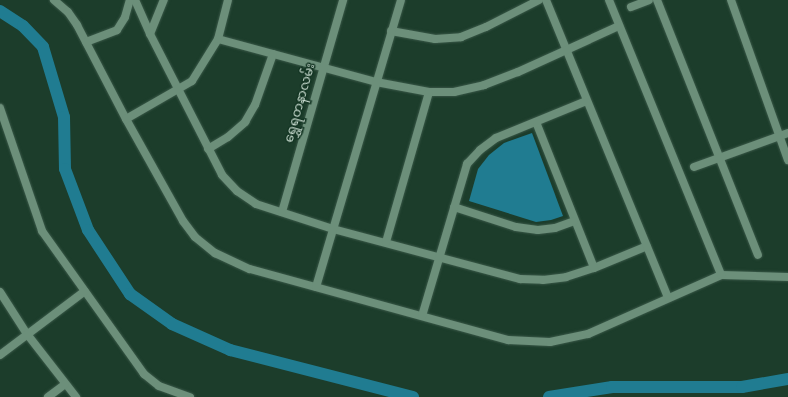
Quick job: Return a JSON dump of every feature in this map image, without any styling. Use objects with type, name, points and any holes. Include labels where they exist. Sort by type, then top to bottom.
[{"type":"street","points":[[86,42],[117,30],[125,17],[130,0]]},
{"type":"street","points":[[135,0],[177,89],[222,175],[236,191],[256,204],[333,229],[520,279],[543,280],[566,277],[594,268],[647,246]]},
{"type":"street","points":[[150,34],[164,0]]},
{"type":"street","points":[[126,119],[192,81],[218,39],[228,0]]},
{"type":"street","name":"ရွှေရတနာလမ်း","points":[[282,212],[342,0]]},
{"type":"street","points":[[316,287],[401,0]]},
{"type":"street","points":[[392,31],[435,39],[461,37],[486,27],[539,0]]},
{"type":"street","points":[[546,0],[586,102],[668,298]]},
{"type":"street","points":[[609,0],[721,275]]},
{"type":"street","points":[[631,7],[649,0]]},
{"type":"street","points":[[657,0],[758,255]]},
{"type":"street","points":[[731,0],[788,160]]},
{"type":"street","points":[[56,1],[68,12],[86,42],[126,119],[184,221],[195,237],[215,253],[250,269],[508,340],[550,342],[588,334],[721,275],[788,277]]},
{"type":"street","points":[[218,39],[376,82],[429,92],[454,92],[484,85],[518,72],[619,26]]},
{"type":"street","points":[[208,149],[228,137],[245,122],[256,105],[273,54]]},
{"type":"street","points":[[386,242],[429,92]]},
{"type":"street","points":[[422,316],[467,164],[480,150],[496,138],[586,102]]},
{"type":"street","points":[[0,108],[42,231],[144,374],[159,386],[190,397]]},
{"type":"street","points":[[536,122],[574,221],[594,268]]},
{"type":"street","points":[[694,167],[788,133]]},
{"type":"street","points":[[454,207],[516,227],[538,230],[555,228],[574,221]]},
{"type":"street","points":[[0,355],[85,291]]},
{"type":"street","points":[[0,292],[27,334],[76,397]]},
{"type":"street","points":[[48,397],[65,384]]},
{"type":"water","points":[[532,133],[563,216],[551,220],[536,222],[469,201],[478,169],[489,155],[504,143]]},
{"type":"waterway","points":[[0,11],[23,26],[43,47],[64,117],[65,169],[88,230],[130,294],[172,324],[230,350],[413,397]]},
{"type":"waterway","points":[[549,397],[612,387],[742,387],[788,379]]}]
